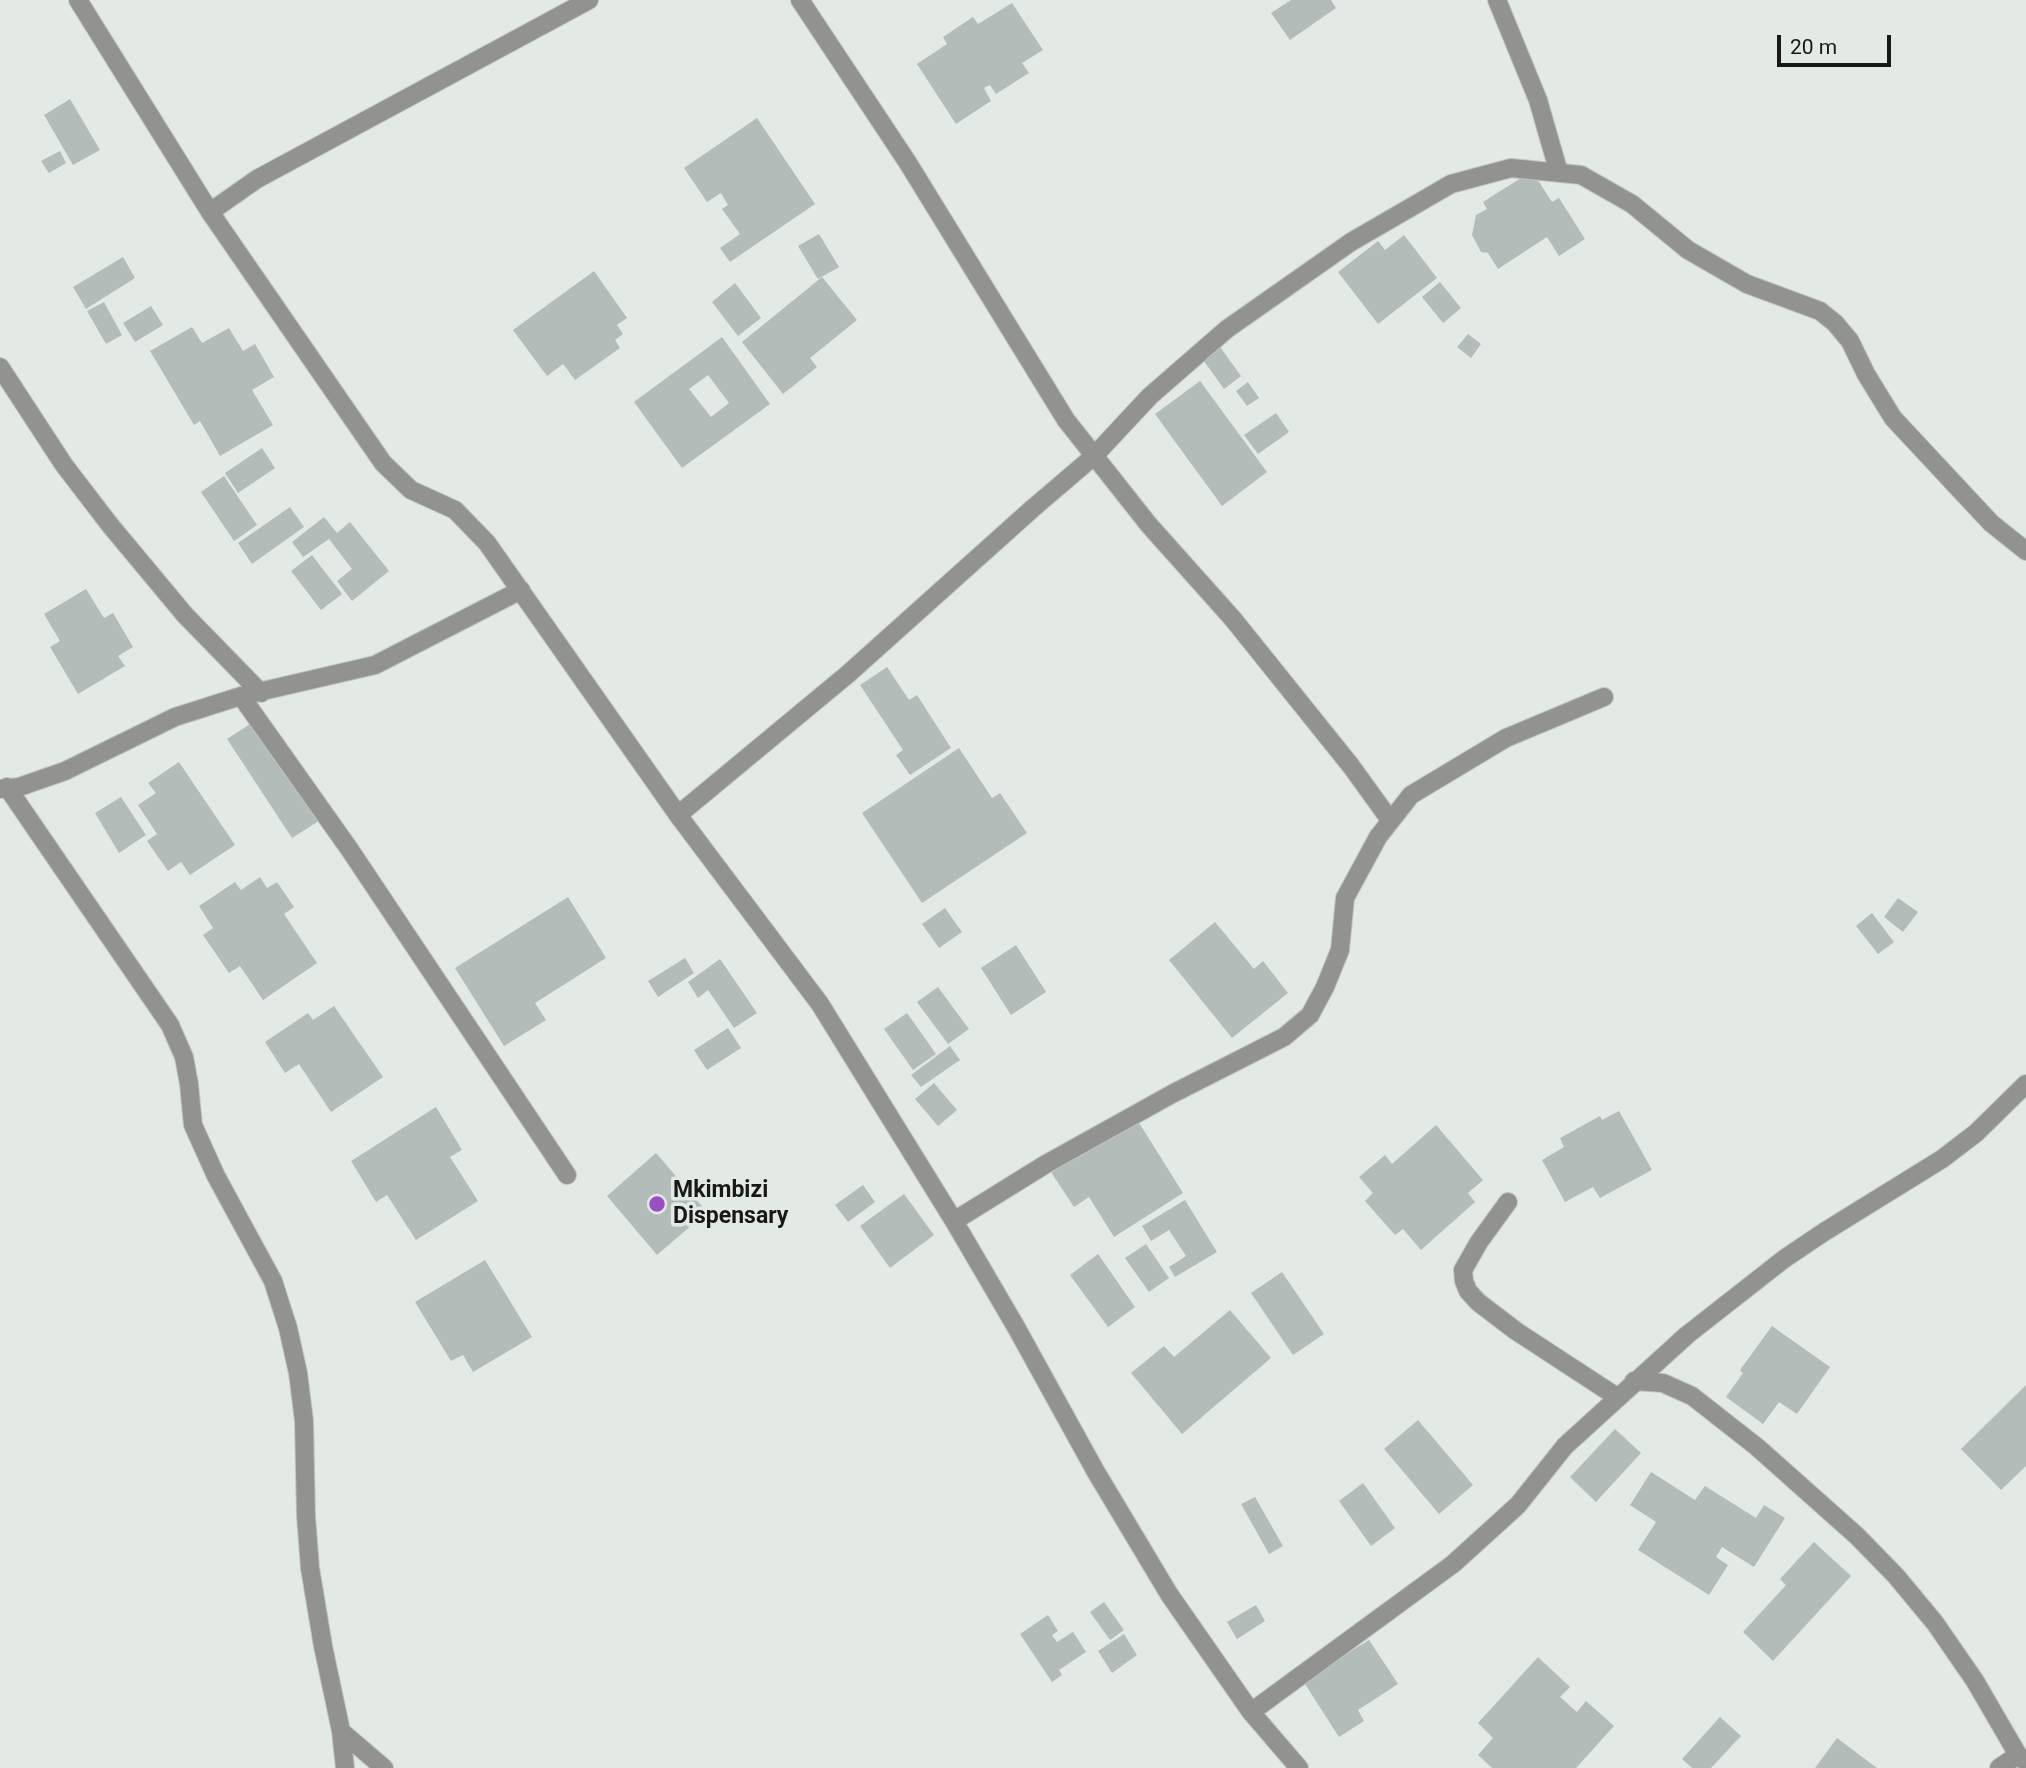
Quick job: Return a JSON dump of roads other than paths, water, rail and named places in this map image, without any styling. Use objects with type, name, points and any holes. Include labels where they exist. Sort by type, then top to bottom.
[{"type":"street","points":[[78,0],[210,212],[383,463],[411,491],[455,510],[487,543],[678,815],[820,1004],[954,1220],[1096,1472],[1169,1594],[1251,1712],[1299,1768]]},
{"type":"street","points":[[210,212],[257,179],[589,0]]},
{"type":"street","points":[[800,0],[908,163],[1066,419],[1149,526],[1233,619],[1351,766],[1390,820]]},
{"type":"street","points":[[1497,0],[1538,100],[1559,173]]},
{"type":"street","points":[[678,815],[848,674],[1094,456],[1150,396],[1227,329],[1351,242],[1451,184],[1511,168],[1581,175],[1632,204],[1688,250],[1747,284],[1820,311],[1835,323],[1850,341],[1872,386],[1893,418],[1991,523],[2026,551]]},
{"type":"street","points":[[0,367],[64,465],[110,525],[185,615],[261,693]]},
{"type":"street","points":[[345,1768],[342,1732],[323,1646],[310,1568],[304,1421],[298,1373],[288,1328],[272,1281],[215,1176],[193,1125],[184,1057],[170,1025],[3,788],[19,786],[65,771],[175,717],[241,696],[375,666],[521,590]]},
{"type":"street","points":[[241,696],[350,849],[567,1175]]},
{"type":"street","points":[[954,1220],[1046,1164],[1172,1094],[1284,1037],[1310,1015],[1325,988],[1340,950],[1345,898],[1378,837],[1411,795],[1506,738],[1604,697]]},
{"type":"street","points":[[1251,1712],[1453,1564],[1518,1505],[1565,1446],[1688,1335],[1784,1259],[1942,1160],[2024,1090]]},
{"type":"street","points":[[1508,1202],[1463,1270],[1468,1291],[1516,1331],[1617,1397]]},
{"type":"street","points":[[1634,1381],[1663,1382],[1692,1396],[1757,1447],[1857,1536],[1896,1576],[1942,1632],[2022,1759],[1999,1768]]},
{"type":"street","points":[[342,1732],[384,1768]]},
{"type":"place","name":"Mkimbizi Dispensary","points":[[657,1204]]}]
